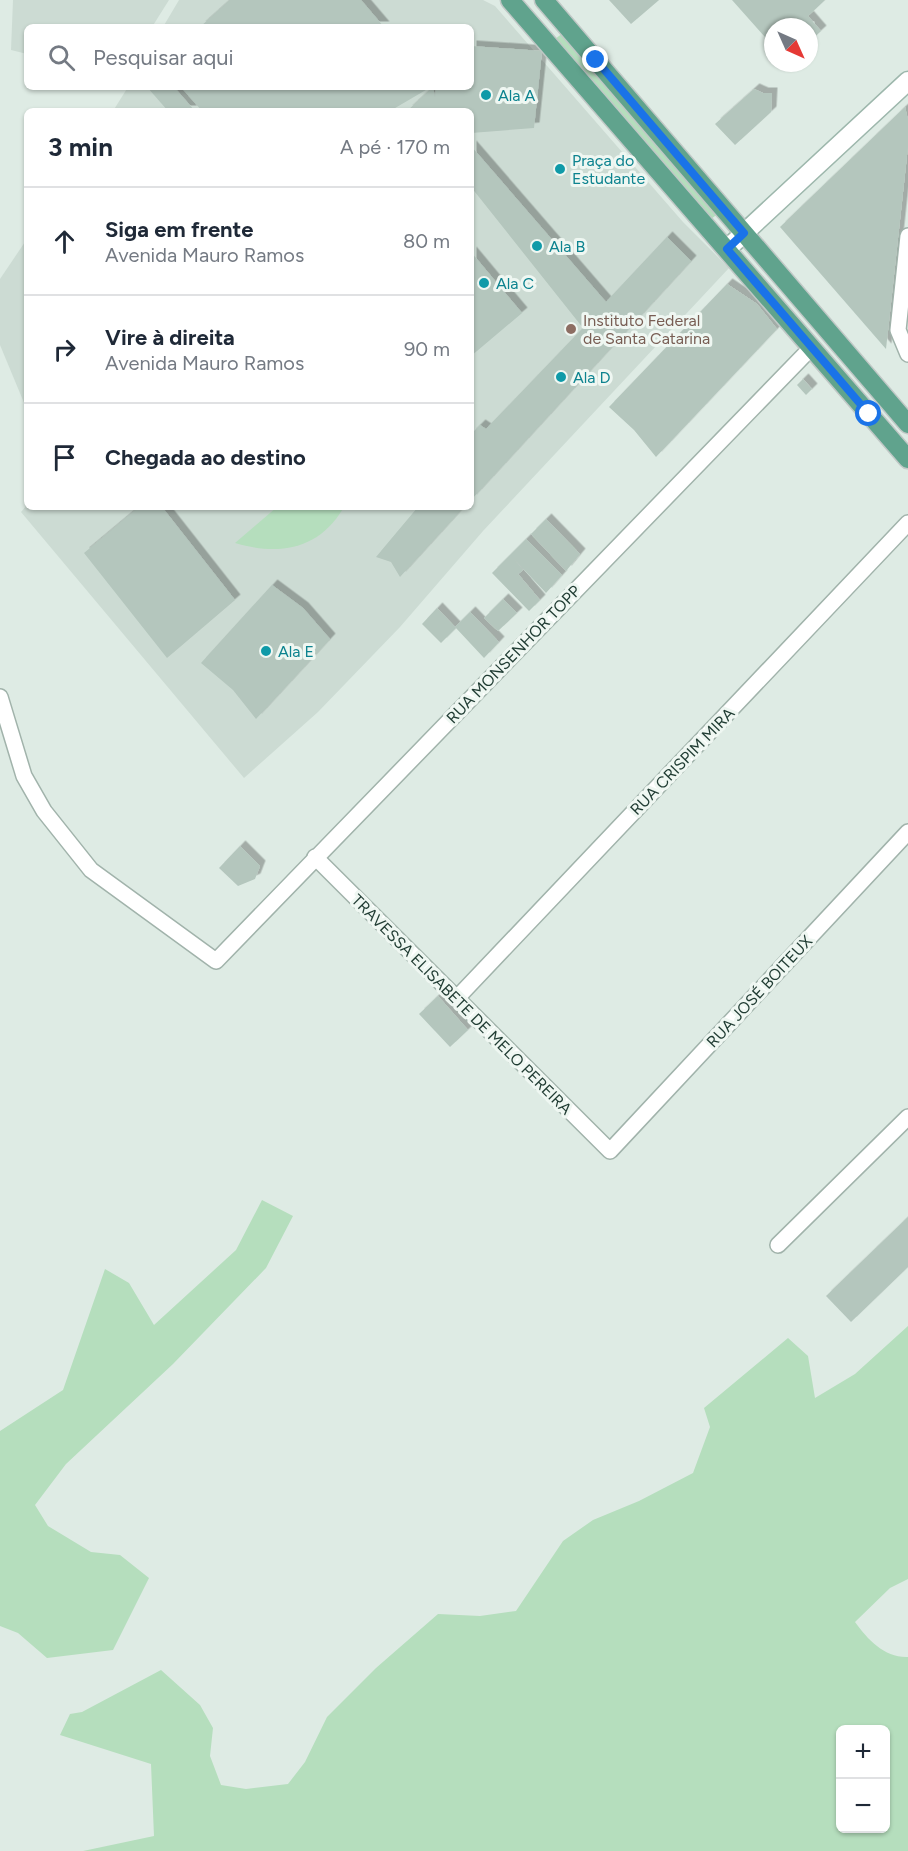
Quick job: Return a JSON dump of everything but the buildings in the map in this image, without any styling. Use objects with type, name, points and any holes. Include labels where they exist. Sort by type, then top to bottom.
[{"type":"main road","points":[[510,0],[812,347],[902,446],[908,459]]},
{"type":"main road","points":[[544,0],[908,424]]},
{"type":"main road","points":[[727,249],[901,96],[908,81]]},
{"type":"street","points":[[908,236],[898,330],[908,354]]},
{"type":"street","name":"RUA MONSENHOR TOPP","points":[[0,697],[24,776],[44,810],[91,870],[216,961],[812,347]]},
{"type":"street","name":"RUA CRISPIM MIRA","points":[[457,998],[908,523]]},
{"type":"street","name":"RUA JOSÉ BOITEUX","points":[[610,1151],[908,832]]},
{"type":"street","name":"TRAVESSA ELISABETE DE MELO PEREIRA","points":[[315,857],[610,1151]]},
{"type":"street","points":[[778,1245],[908,1117]]},
{"type":"shaded area","points":[[13,0],[169,0],[154,24],[24,24],[24,53],[11,50]]},
{"type":"shaded area","name":"Instituto Federal de Santa Catarina","points":[[179,0],[483,0],[495,6],[683,222],[729,268],[483,531],[400,627],[318,712],[244,778],[21,512],[24,508],[474,510],[474,108],[115,108],[126,90],[474,90],[474,24],[165,24]]},
{"type":"shaded area","points":[[24,243],[24,403],[0,345],[0,279]]},
{"type":"green space","points":[[563,33],[719,213],[711,219],[555,39]]},
{"type":"green space","points":[[274,510],[342,510],[323,533],[297,546],[267,549],[235,543]]},
{"type":"green space","points":[[262,1200],[293,1216],[266,1268],[173,1364],[66,1464],[35,1505],[48,1526],[91,1552],[120,1555],[149,1578],[113,1650],[47,1658],[18,1633],[0,1626],[0,1431],[63,1390],[105,1269],[129,1283],[154,1325],[236,1250]]},
{"type":"green space","points":[[908,1326],[908,1579],[890,1588],[855,1622],[878,1647],[900,1657],[908,1657],[908,1851],[83,1851],[154,1836],[151,1764],[60,1735],[70,1714],[82,1712],[161,1670],[200,1705],[213,1728],[210,1756],[221,1785],[246,1789],[288,1784],[305,1762],[327,1717],[376,1668],[438,1614],[480,1616],[516,1611],[563,1541],[593,1520],[639,1501],[693,1473],[710,1427],[704,1408],[788,1338],[808,1356],[815,1398],[855,1374]]},
{"type":"place","name":"Ala A","points":[[486,95]]},
{"type":"place","name":"Praça do Estudante","points":[[560,169]]},
{"type":"place","name":"Ala B","points":[[537,246]]},
{"type":"place","name":"Ala C","points":[[484,283]]},
{"type":"place","name":"Instituto Federal de Santa Catarina","points":[[571,329]]},
{"type":"place","name":"Ala D","points":[[561,377]]},
{"type":"place","name":"Ala E","points":[[266,651]]},
{"type":"route","points":[[596,60],[744,233],[727,249],[869,414]]}]
